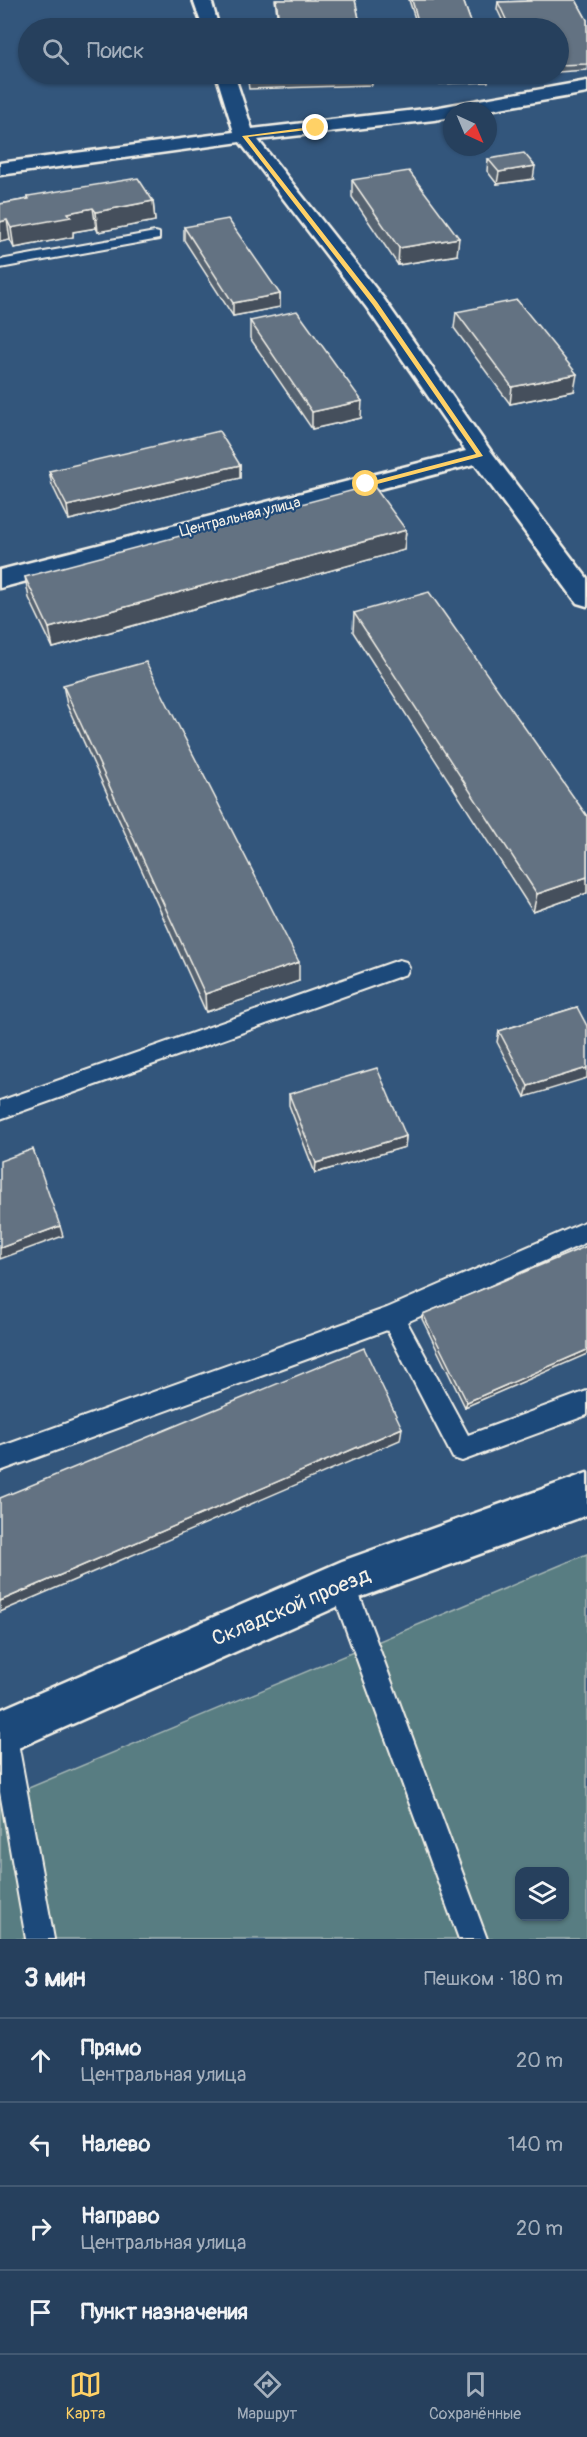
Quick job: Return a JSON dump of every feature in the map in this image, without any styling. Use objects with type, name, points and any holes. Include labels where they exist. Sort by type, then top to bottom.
[{"type":"street","points":[[202,0],[208,18]]},
{"type":"street","points":[[228,84],[244,136],[375,303],[481,455],[587,597]]},
{"type":"street","points":[[0,169],[244,136],[434,114],[587,87]]},
{"type":"street","name":"Центральная улица","points":[[0,579],[481,455]]},
{"type":"street","name":"Складской проезд","points":[[2,1732],[342,1583],[587,1494]]},
{"type":"lane","points":[[0,264],[155,236]]},
{"type":"lane","points":[[0,1110],[399,968]]},
{"type":"lane","points":[[0,1459],[392,1317],[587,1232]]},
{"type":"lane","points":[[392,1317],[462,1449],[587,1403]]},
{"type":"lane","points":[[342,1583],[473,1939]]},
{"type":"lane","points":[[2,1732],[40,1939]]},
{"type":"green space","points":[[587,1554],[587,1939],[0,1939],[0,1800]]},
{"type":"building","points":[[276,0],[355,0],[359,18],[279,18]]},
{"type":"building","points":[[412,0],[463,0],[469,18],[417,18]]},
{"type":"building","points":[[576,0],[587,20],[587,64],[569,65],[569,18],[505,18],[498,2]]},
{"type":"building","points":[[524,153],[535,166],[499,172],[488,159]]},
{"type":"building","points":[[409,171],[459,238],[399,248],[352,180]]},
{"type":"building","points":[[138,178],[153,201],[96,212],[93,208],[68,213],[71,217],[11,228],[7,220],[0,222],[0,204],[29,199],[28,196]]},
{"type":"building","points":[[228,219],[280,294],[233,303],[184,227]]},
{"type":"building","points":[[517,300],[577,374],[512,387],[456,312]]},
{"type":"building","points":[[297,311],[362,401],[312,412],[250,321]]},
{"type":"building","points":[[219,431],[240,465],[67,506],[49,471]]},
{"type":"building","points":[[373,485],[406,530],[49,628],[25,577]]},
{"type":"building","points":[[429,592],[587,816],[587,877],[537,894],[354,613]]},
{"type":"building","points":[[146,662],[299,962],[205,994],[63,685]]},
{"type":"building","points":[[577,1007],[587,1026],[587,1068],[528,1086],[499,1031]]},
{"type":"building","points":[[377,1068],[406,1136],[316,1163],[289,1094]]},
{"type":"building","points":[[33,1149],[60,1226],[0,1248],[0,1161]]},
{"type":"building","points":[[587,1246],[587,1350],[467,1402],[423,1314]]},
{"type":"building","points":[[364,1348],[402,1428],[0,1601],[0,1498]]},
{"type":"route","points":[[316,128],[244,136],[375,303],[481,455],[366,484]]}]
